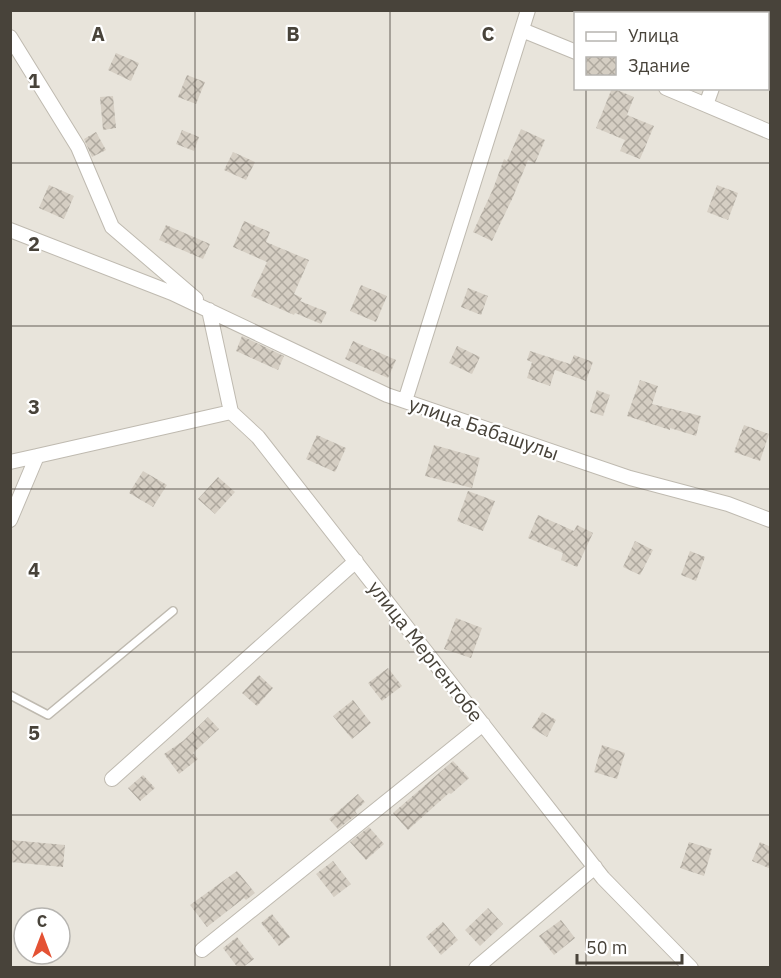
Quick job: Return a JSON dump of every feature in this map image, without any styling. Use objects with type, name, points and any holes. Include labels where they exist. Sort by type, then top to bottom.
[{"type":"street","points":[[405,401],[528,10]]},
{"type":"street","points":[[522,30],[574,51]]},
{"type":"street","points":[[10,37],[78,147],[112,227],[209,310],[231,412],[10,462]]},
{"type":"street","points":[[671,90],[771,132]]},
{"type":"street","points":[[706,105],[711,90]]},
{"type":"street","points":[[10,230],[172,293],[209,310]]},
{"type":"street","name":"улица Бабашулы","points":[[209,310],[387,395],[630,478],[728,504],[771,520]]},
{"type":"street","name":"улица Мергентобе","points":[[231,412],[258,437],[595,867],[691,968]]},
{"type":"street","points":[[10,520],[37,456]]},
{"type":"street","points":[[112,779],[356,561]]},
{"type":"street","points":[[202,950],[483,724]]},
{"type":"street","points":[[476,968],[595,867]]},
{"type":"lane","points":[[10,695],[48,715],[173,611]]},
{"type":"shaded area","points":[[10,11],[770,11],[770,967],[11,967]]},
{"type":"building","points":[[116,53],[139,63],[131,81],[108,70]]},
{"type":"building","points":[[187,75],[205,82],[196,104],[178,97]]},
{"type":"building","points":[[611,90],[634,97],[627,115],[654,126],[640,159],[620,151],[625,140],[596,128]]},
{"type":"building","points":[[113,96],[116,128],[103,130],[100,97]]},
{"type":"building","points":[[521,129],[545,140],[535,163],[528,160],[492,241],[473,232],[504,159],[507,161]]},
{"type":"building","points":[[182,130],[199,137],[194,151],[176,144]]},
{"type":"building","points":[[96,132],[106,150],[92,157],[84,139]]},
{"type":"building","points":[[233,152],[255,162],[246,180],[224,170]]},
{"type":"building","points":[[49,185],[74,196],[64,219],[39,208]]},
{"type":"building","points":[[717,185],[738,193],[728,220],[707,212]]},
{"type":"building","points":[[244,221],[270,232],[266,242],[309,260],[294,294],[302,298],[300,301],[327,312],[321,324],[251,296],[267,262],[233,247]]},
{"type":"building","points":[[166,225],[210,244],[203,259],[159,240]]},
{"type":"building","points":[[361,285],[387,296],[376,322],[350,311]]},
{"type":"building","points":[[468,288],[488,296],[481,315],[461,307]]},
{"type":"building","points":[[242,336],[284,356],[278,370],[236,351]]},
{"type":"building","points":[[353,341],[396,360],[388,378],[345,359]]},
{"type":"building","points":[[457,346],[480,357],[472,374],[449,363]]},
{"type":"building","points":[[530,351],[570,364],[574,355],[593,362],[586,381],[555,370],[550,386],[527,378],[532,362],[527,360]]},
{"type":"building","points":[[640,380],[658,386],[652,404],[701,416],[696,436],[627,416]]},
{"type":"building","points":[[597,390],[610,395],[603,416],[590,412]]},
{"type":"building","points":[[744,425],[769,434],[760,461],[734,452]]},
{"type":"building","points":[[317,435],[346,448],[335,472],[306,459]]},
{"type":"building","points":[[434,445],[480,458],[472,488],[425,476]]},
{"type":"building","points":[[143,471],[167,485],[153,507],[129,493]]},
{"type":"building","points":[[218,477],[235,492],[215,514],[198,499]]},
{"type":"building","points":[[468,491],[495,501],[483,531],[457,521]]},
{"type":"building","points":[[538,515],[574,531],[577,525],[593,533],[577,567],[561,560],[563,553],[528,538]]},
{"type":"building","points":[[635,541],[653,550],[640,575],[623,567]]},
{"type":"building","points":[[690,551],[705,557],[696,581],[681,575]]},
{"type":"building","points":[[456,618],[482,628],[471,658],[444,649]]},
{"type":"building","points":[[388,668],[402,686],[382,701],[368,683]]},
{"type":"building","points":[[259,675],[273,688],[257,706],[242,693]]},
{"type":"building","points":[[353,700],[371,723],[352,739],[333,716]]},
{"type":"building","points":[[542,712],[556,720],[547,737],[532,728]]},
{"type":"building","points":[[208,717],[219,729],[193,753],[198,759],[179,774],[164,754],[183,741]]},
{"type":"building","points":[[602,745],[625,753],[617,779],[594,772]]},
{"type":"building","points":[[453,761],[469,778],[408,830],[393,813]]},
{"type":"building","points":[[143,775],[155,788],[140,801],[128,788]]},
{"type":"building","points":[[358,794],[365,802],[355,811],[357,814],[338,829],[329,819]]},
{"type":"building","points":[[369,827],[384,844],[366,860],[350,842]]},
{"type":"building","points":[[10,840],[65,845],[63,867],[10,862]]},
{"type":"building","points":[[689,842],[712,849],[704,876],[680,868]]},
{"type":"building","points":[[760,842],[771,847],[771,869],[752,861]]},
{"type":"building","points":[[333,861],[351,884],[334,897],[316,874]]},
{"type":"building","points":[[237,871],[255,893],[246,900],[244,898],[207,927],[190,905]]},
{"type":"building","points":[[488,908],[503,924],[480,946],[465,930]]},
{"type":"building","points":[[272,914],[290,937],[279,946],[261,923]]},
{"type":"building","points":[[561,920],[575,938],[554,955],[539,936]]},
{"type":"building","points":[[443,922],[458,940],[441,955],[426,937]]},
{"type":"building","points":[[237,937],[254,959],[242,968],[238,968],[223,948]]}]
